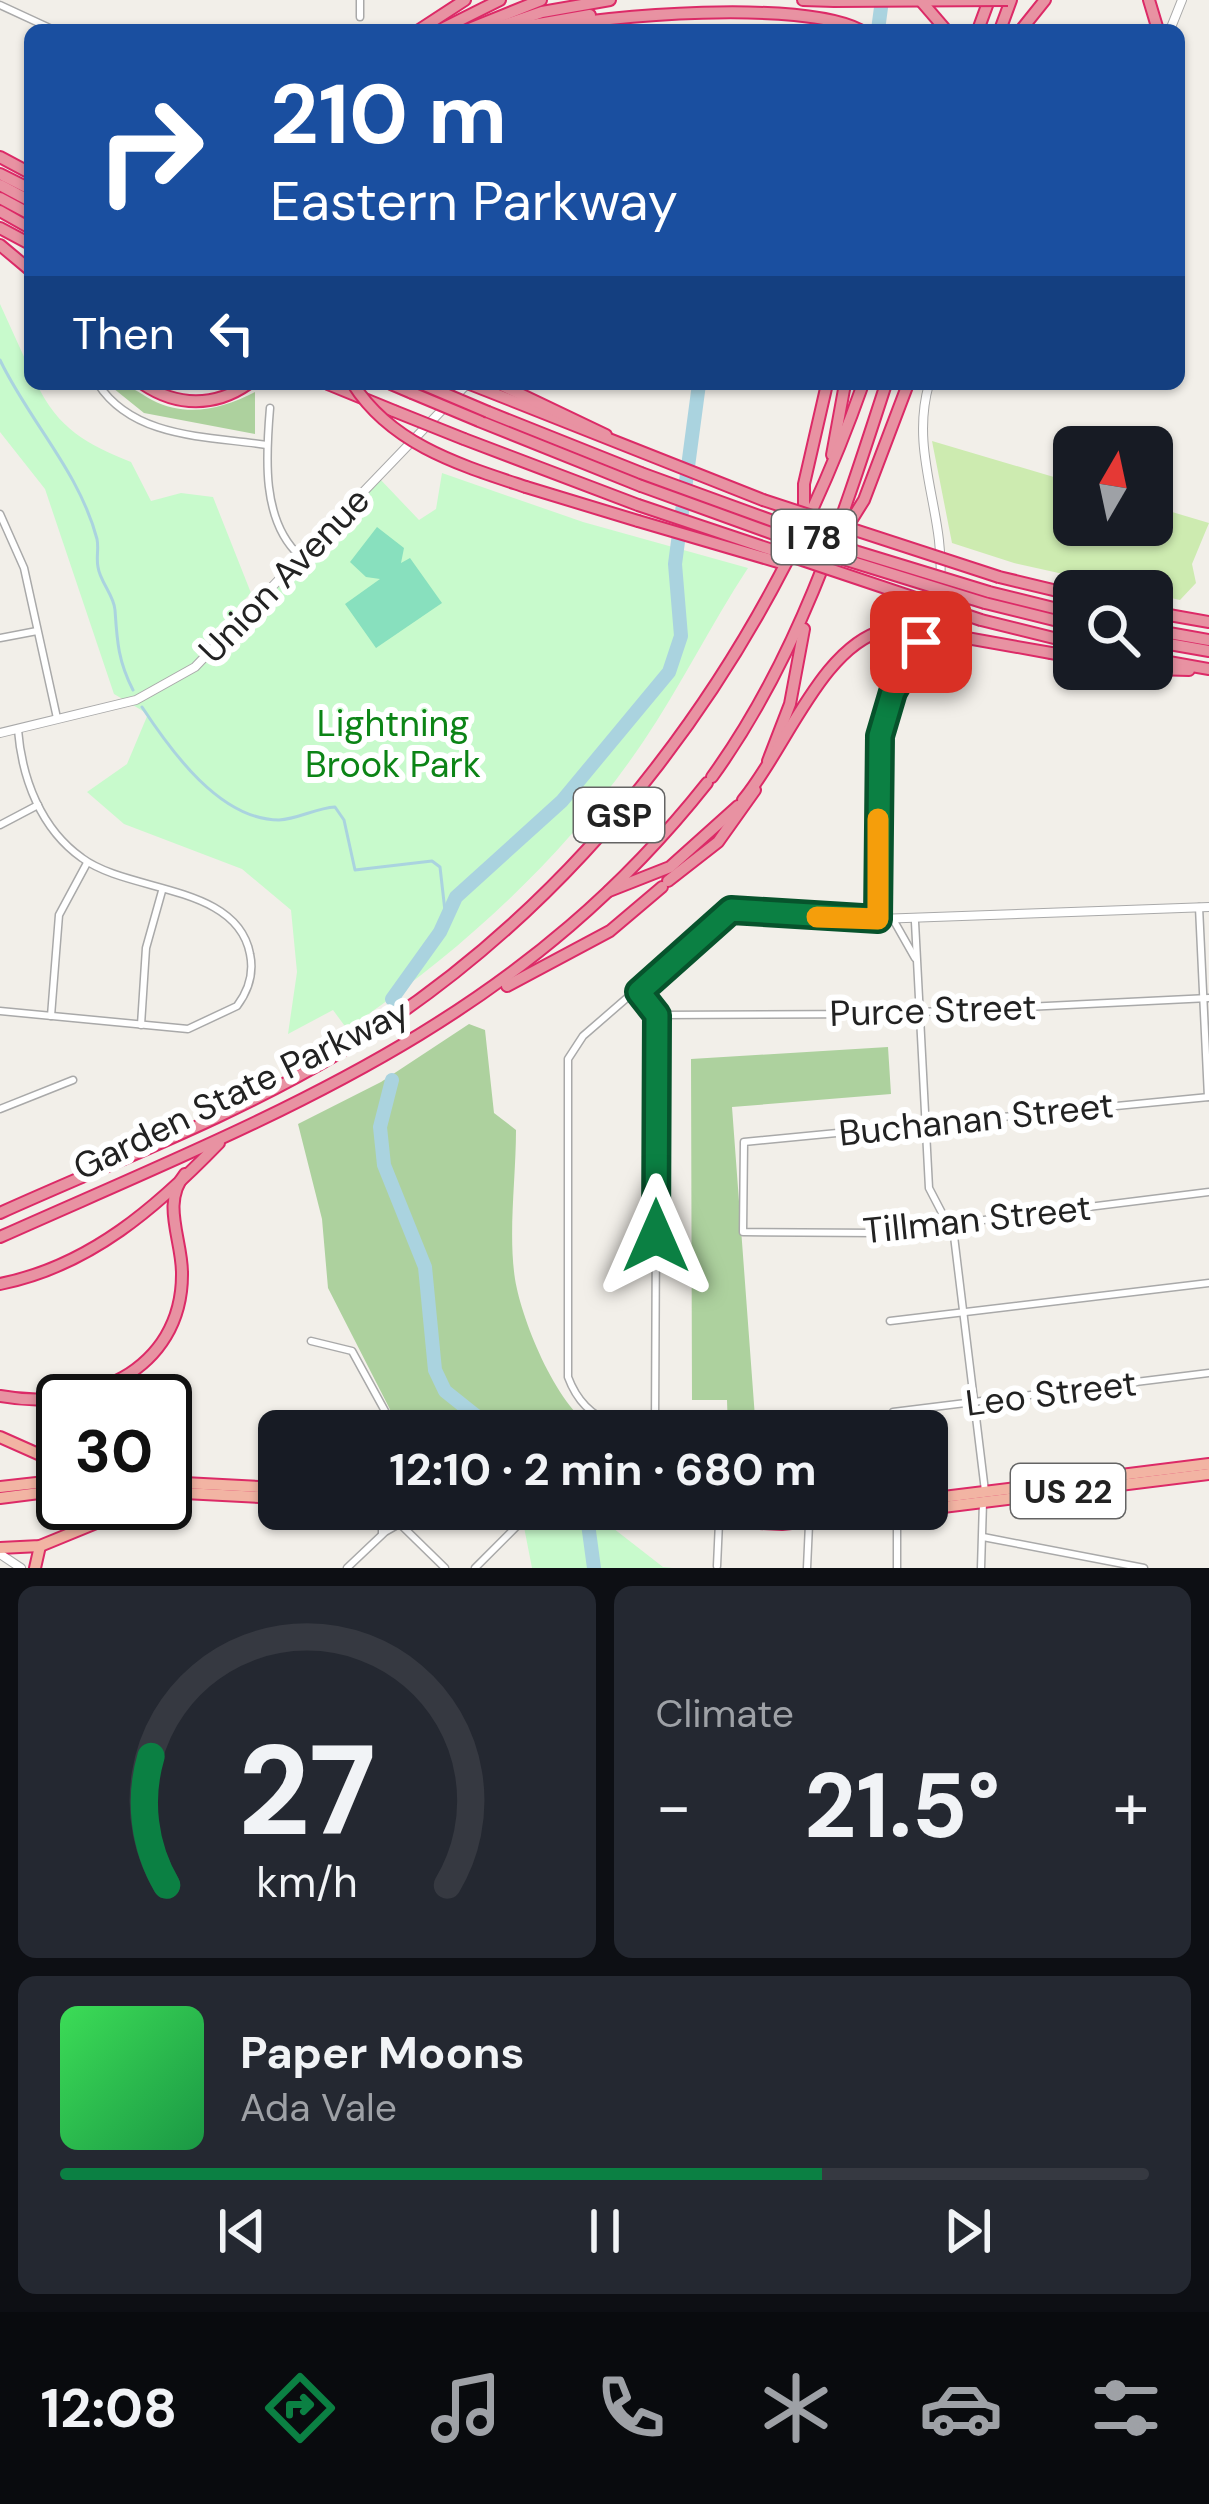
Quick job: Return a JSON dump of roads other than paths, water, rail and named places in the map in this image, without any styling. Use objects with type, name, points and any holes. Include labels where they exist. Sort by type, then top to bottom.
[{"type":"highway","points":[[428,24],[465,0]]},
{"type":"highway","points":[[452,24],[500,0]]},
{"type":"highway","points":[[482,24],[541,0]]},
{"type":"highway","points":[[507,24],[542,12],[610,0]]},
{"type":"highway","points":[[802,0],[1010,0]]},
{"type":"highway","points":[[920,0],[941,24]]},
{"type":"highway","points":[[1026,24],[1045,0]]},
{"type":"highway","points":[[533,24],[570,16],[794,15],[847,24]]},
{"type":"highway","points":[[585,24],[645,16]]},
{"type":"highway","points":[[0,245],[24,265]]},
{"type":"highway","points":[[159,390],[190,402],[224,398],[238,390]]},
{"type":"highway","points":[[353,390],[415,444],[526,487],[840,577]]},
{"type":"highway","name":"I 78","points":[[355,390],[464,439],[840,577],[1053,638]]},
{"type":"highway","name":"I 78","points":[[425,390],[641,479],[1053,618]]},
{"type":"highway","points":[[804,526],[804,484],[826,390]]},
{"type":"highway","points":[[831,465],[843,390]]},
{"type":"highway","name":"Garden State Parkway","points":[[0,1213],[240,1105],[357,1042],[526,912],[636,794],[721,678],[804,526],[861,390]]},
{"type":"highway","name":"Garden State Parkway","points":[[0,1237],[362,1070],[467,1008],[606,892],[709,780],[768,692],[827,561],[884,390]]},
{"type":"highway","points":[[827,561],[864,500],[906,390]]},
{"type":"highway","name":"I 78","points":[[505,391],[575,417],[640,454],[873,539],[1053,590]]},
{"type":"highway","name":"I 78","points":[[987,598],[1053,610]]},
{"type":"highway","points":[[606,892],[670,867],[712,835],[760,780],[790,704],[806,612]]},
{"type":"highway","points":[[1173,615],[1209,622]]},
{"type":"highway","points":[[467,1008],[610,931],[729,830],[835,660],[859,640],[885,630],[914,629],[1053,653]]},
{"type":"highway","points":[[1173,633],[1209,640]]},
{"type":"highway","points":[[1173,645],[1209,651]]},
{"type":"highway","points":[[1173,663],[1207,669]]},
{"type":"highway","points":[[1173,669],[1207,669]]},
{"type":"highway","points":[[0,1285],[116,1238],[225,1136]]},
{"type":"highway","points":[[0,1396],[38,1401],[81,1396],[126,1377],[154,1353],[180,1299],[181,1257],[172,1201],[185,1174]]},
{"type":"highway","points":[[0,1436],[36,1453]]},
{"type":"highway","name":"US 22","points":[[948,1504],[1209,1464]]},
{"type":"highway","name":"US 22","points":[[948,1498],[1209,1474]]},
{"type":"highway","points":[[0,1487],[36,1483]]},
{"type":"highway","points":[[192,1484],[258,1487]]},
{"type":"highway","points":[[0,1498],[36,1493]]},
{"type":"highway","points":[[192,1494],[258,1497]]},
{"type":"highway","points":[[0,1551],[40,1546],[74,1531]]},
{"type":"highway","points":[[34,1568],[40,1546]]},
{"type":"street","points":[[360,0],[360,17]]},
{"type":"street","points":[[0,5],[41,24]]},
{"type":"street","points":[[102,390],[113,404],[139,422],[267,445]]},
{"type":"street","name":"Union Avenue","points":[[0,733],[146,696],[213,652],[463,390]]},
{"type":"street","points":[[878,919],[881,728],[930,622],[940,585],[940,547],[921,444],[928,390]]},
{"type":"street","points":[[270,408],[267,445],[272,500],[290,547],[303,558]]},
{"type":"street","points":[[0,514],[23,568],[58,722]]},
{"type":"street","points":[[0,638],[37,631]]},
{"type":"street","points":[[0,1011],[188,1029],[237,1006],[251,974],[249,949],[231,918],[88,862],[65,844],[38,806],[23,766],[18,730]]},
{"type":"street","points":[[0,825],[38,806]]},
{"type":"street","points":[[51,1016],[59,915],[88,862]]},
{"type":"street","points":[[141,1025],[146,948],[162,891]]},
{"type":"street","points":[[586,1410],[565,1367],[565,1070],[579,1040],[731,910],[915,922],[1204,907],[1208,1097]]},
{"type":"street","points":[[894,921],[916,961]]},
{"type":"street","points":[[915,922],[930,1198],[948,1226],[963,1312],[984,1497],[981,1568]]},
{"type":"street","points":[[639,992],[657,1015],[655,1410]]},
{"type":"street","name":"Purce Street","points":[[657,1015],[918,1012],[1206,999]]},
{"type":"street","points":[[0,1109],[73,1079]]},
{"type":"street","name":"Buchanan Street","points":[[743,1232],[744,1142],[1208,1097]]},
{"type":"street","name":"Tillman Street","points":[[743,1232],[879,1233],[1209,1192]]},
{"type":"street","points":[[890,1322],[1209,1282]]},
{"type":"street","points":[[311,1341],[352,1351],[383,1410]]},
{"type":"street","name":"Leo Street","points":[[909,1410],[1209,1373]]},
{"type":"street","points":[[380,1536],[382,1530]]},
{"type":"street","points":[[347,1568],[388,1530]]},
{"type":"street","points":[[406,1530],[445,1568]]},
{"type":"street","points":[[475,1568],[513,1530]]},
{"type":"street","points":[[717,1566],[718,1530]]},
{"type":"street","points":[[807,1568],[809,1530]]},
{"type":"street","points":[[897,1530],[897,1568]]},
{"type":"street","points":[[983,1537],[1144,1568]]},
{"type":"street","points":[[0,1551],[21,1568]]},
{"type":"waterway","points":[[879,24],[882,0]]},
{"type":"waterway","points":[[0,360],[89,514],[97,539],[99,573],[114,604],[119,650],[133,690]]},
{"type":"waterway","points":[[392,999],[440,932],[456,897],[562,801],[669,672],[681,636],[675,564],[698,390]]},
{"type":"waterway","points":[[142,707],[199,780],[237,809],[279,820],[335,807],[344,820],[355,870],[432,861],[440,867],[446,920]]},
{"type":"waterway","points":[[392,1080],[380,1127],[384,1165],[425,1267],[435,1370],[445,1391],[469,1410]]},
{"type":"waterway","points":[[589,1530],[594,1568]]},
{"type":"park label","name":"Lightning Brook Park","points":[[393,744]]}]
